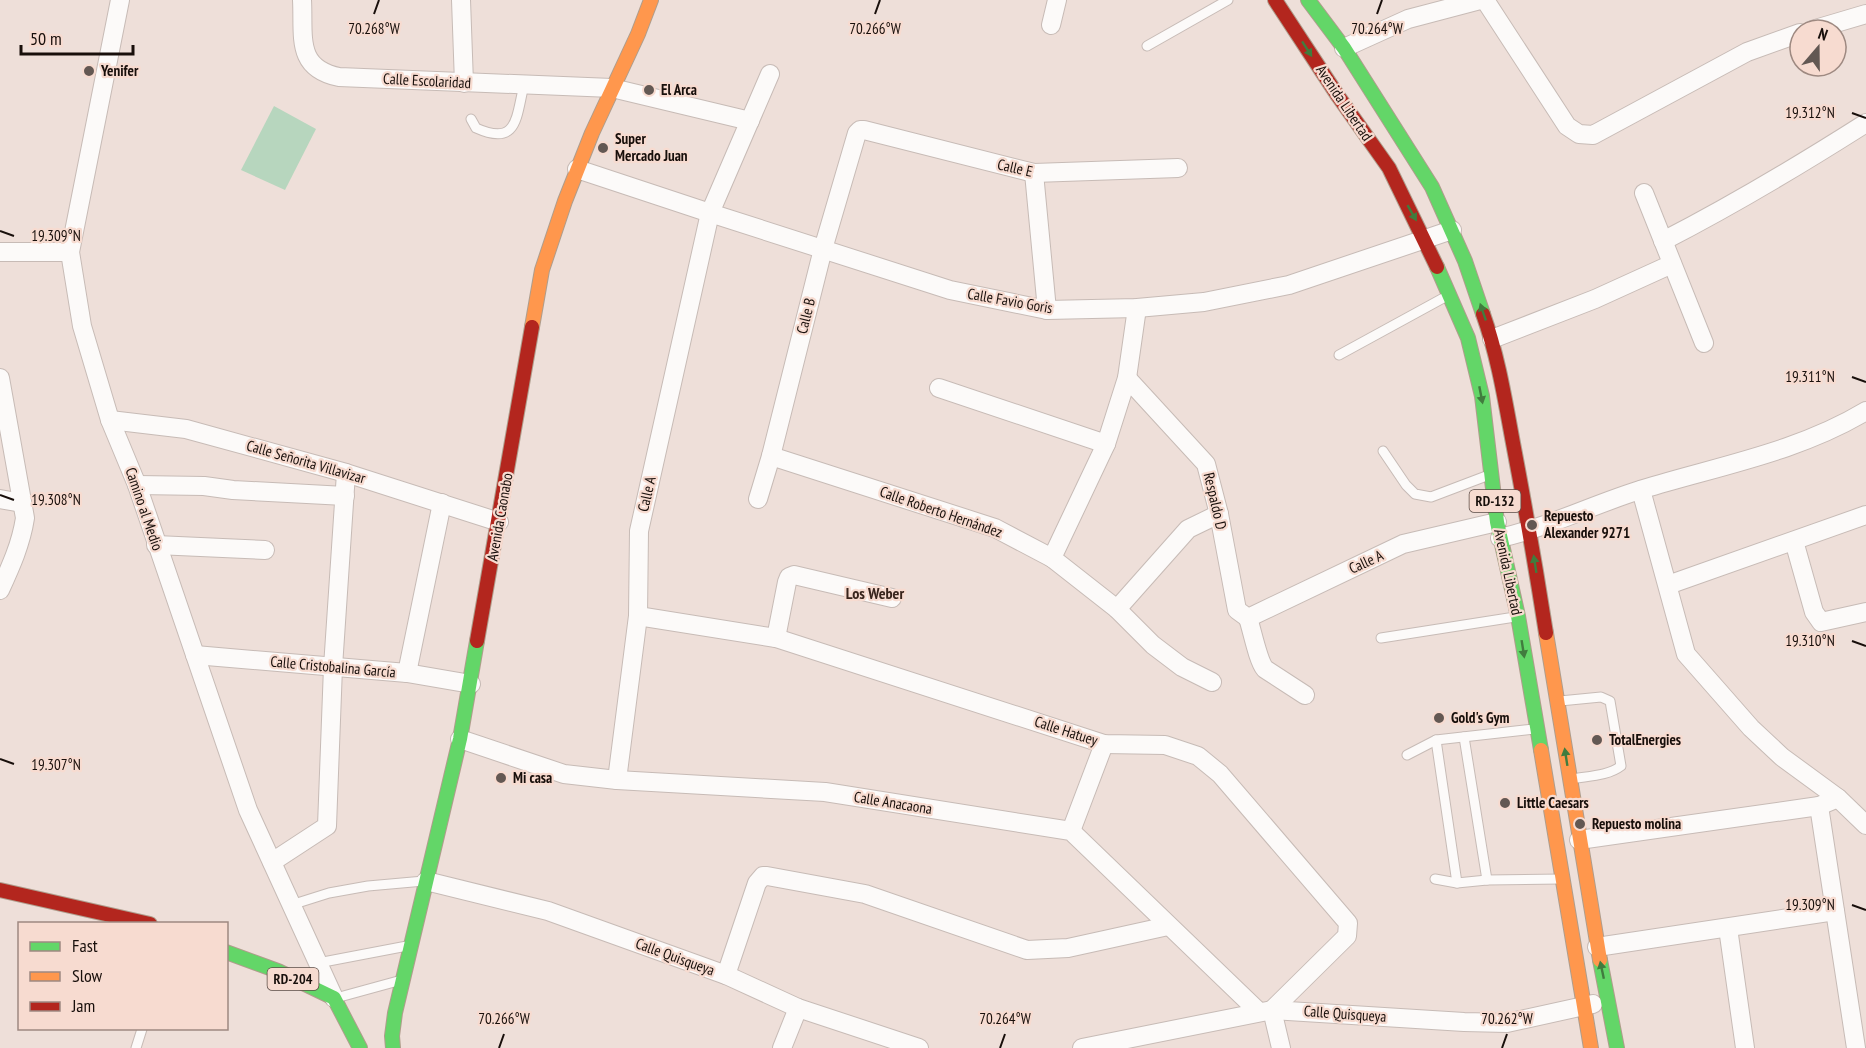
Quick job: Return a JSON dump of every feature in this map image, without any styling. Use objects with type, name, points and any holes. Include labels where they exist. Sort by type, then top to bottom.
[{"type":"main road","name":"Avenida Caonabo","points":[[393,1042],[395,1012],[471,684],[542,270],[558,218],[577,169],[643,23],[651,0]]},
{"type":"main road","name":"Avenida Libertad","points":[[1275,0],[1389,168],[1424,238],[1467,338],[1482,396],[1498,530],[1518,616],[1591,1048]]},
{"type":"main road","name":"Avenida Libertad","points":[[1308,0],[1344,48],[1431,187],[1465,261],[1492,339],[1503,384],[1530,531],[1597,947],[1617,1048]]},
{"type":"main road","points":[[0,890],[141,922]]},
{"type":"main road","name":"RD-204","points":[[228,953],[279,971],[334,998],[360,1048]]},
{"type":"main road","points":[[382,1021],[395,1012]]},
{"type":"main road","points":[[346,1023],[365,1024]]},
{"type":"street","name":"Camino al Medio","points":[[120,0],[70,252],[82,326],[110,420],[137,485],[248,810],[334,998]]},
{"type":"street","name":"Calle Escolaridad","points":[[302,0],[304,51],[309,61],[327,75],[612,88],[750,121]]},
{"type":"street","points":[[461,0],[464,83]]},
{"type":"street","points":[[1051,26],[1058,0]]},
{"type":"street","points":[[1344,48],[1408,19],[1480,0]]},
{"type":"street","points":[[1485,0],[1567,126],[1579,135],[1593,135],[1747,52],[1788,37]]},
{"type":"street","points":[[1848,19],[1866,14]]},
{"type":"street","name":"Calle A","points":[[617,780],[638,616],[639,531],[710,213],[770,74]]},
{"type":"street","points":[[1663,241],[1730,207],[1866,123]]},
{"type":"street","name":"Calle E","points":[[857,133],[864,130],[1034,173],[1178,168]]},
{"type":"street","name":"Calle B","points":[[758,499],[823,249],[857,133]]},
{"type":"street","name":"Calle Favio Goris","points":[[577,169],[950,290],[1047,309],[1137,308],[1204,303],[1289,285],[1452,230]]},
{"type":"street","points":[[1034,173],[1047,309]]},
{"type":"street","points":[[1644,194],[1704,343]]},
{"type":"street","points":[[0,252],[70,252]]},
{"type":"street","points":[[1492,339],[1672,264]]},
{"type":"street","points":[[1052,558],[1106,444],[1127,378],[1137,308]]},
{"type":"street","points":[[0,378],[25,518],[15,559],[0,590]]},
{"type":"street","name":"Respaldo D","points":[[1127,378],[1206,464],[1219,514],[1237,610],[1245,616],[1261,664],[1305,695]]},
{"type":"street","points":[[939,388],[1106,444]]},
{"type":"street","name":"Calle A","points":[[1245,616],[1404,544],[1498,530],[1530,531],[1641,490],[1771,453],[1842,425],[1866,411]]},
{"type":"street","name":"Calle Señorita Villavizar","points":[[110,420],[186,429],[346,473],[499,522]]},
{"type":"street","name":"Calle Roberto Hernández","points":[[771,456],[995,528],[1052,558],[1117,609],[1160,651],[1182,667],[1212,682]]},
{"type":"street","points":[[272,862],[327,826],[333,667],[346,473]]},
{"type":"street","points":[[137,485],[204,486],[233,490],[345,496]]},
{"type":"street","points":[[1641,490],[1686,654],[1751,728],[1774,750],[1838,798],[1866,825]]},
{"type":"street","points":[[0,499],[22,503]]},
{"type":"street","points":[[407,673],[442,503]]},
{"type":"street","points":[[1117,609],[1188,529],[1219,514]]},
{"type":"street","points":[[1668,585],[1866,515]]},
{"type":"street","points":[[1794,541],[1814,612],[1821,622],[1866,612]]},
{"type":"street","points":[[156,545],[265,550]]},
{"type":"street","points":[[776,638],[787,582],[789,577],[794,575],[892,598]]},
{"type":"street","name":"Calle Hatuey","points":[[638,616],[776,638],[1104,744],[1165,745],[1198,756],[1220,774],[1348,923],[1347,936],[1265,1011]]},
{"type":"street","name":"Calle Cristobalina García","points":[[195,655],[407,673],[471,684]]},
{"type":"street","name":"Calle Anacaona","points":[[460,739],[564,774],[617,780],[825,792],[1071,831]]},
{"type":"street","points":[[1104,744],[1071,831],[1168,926],[1265,1011],[1281,1048]]},
{"type":"street","points":[[1579,840],[1819,806],[1838,798]]},
{"type":"street","points":[[1819,806],[1856,1048]]},
{"type":"street","points":[[726,975],[757,883],[763,876],[865,894],[1027,950],[1068,948],[1168,926]]},
{"type":"street","name":"Calle Quisqueya","points":[[426,880],[548,911],[726,975],[798,1008],[912,1047]]},
{"type":"street","points":[[1597,947],[1835,911]]},
{"type":"street","points":[[1728,928],[1745,1048]]},
{"type":"street","name":"Calle Quisqueya","points":[[1082,1048],[1265,1011],[1507,1023],[1608,1000]]},
{"type":"street","points":[[782,1048],[798,1008]]},
{"type":"lane","points":[[1147,46],[1228,0]]},
{"type":"lane","points":[[471,119],[476,128],[488,134],[503,135],[511,130],[516,121],[524,85]]},
{"type":"lane","points":[[1339,356],[1449,295]]},
{"type":"lane","points":[[1383,450],[1406,485],[1415,494],[1431,497],[1492,474]]},
{"type":"lane","points":[[1381,638],[1518,616]]},
{"type":"lane","points":[[1557,701],[1601,697],[1611,701],[1621,766],[1602,774],[1569,779]]},
{"type":"lane","points":[[1407,755],[1436,740],[1536,729]]},
{"type":"lane","points":[[1464,737],[1487,880]]},
{"type":"lane","points":[[1436,740],[1457,883]]},
{"type":"lane","points":[[1435,879],[1457,883],[1487,880],[1562,879]]},
{"type":"lane","points":[[291,904],[329,893],[368,886],[426,880]]},
{"type":"lane","points":[[318,963],[411,945]]},
{"type":"lane","points":[[334,998],[403,980]]},
{"type":"lane","points":[[136,1048],[142,1030]]},
{"type":"green space","points":[[274,106],[316,129],[285,190],[241,170]]},
{"type":"traffic: fast","points":[[1308,0],[1344,48],[1432,187],[1465,261],[1483,314]]},
{"type":"traffic: fast","points":[[1437,267],[1468,338],[1482,396],[1497,522],[1518,616],[1541,750]]},
{"type":"traffic: fast","points":[[393,1048],[395,1013],[460,739],[477,641]]},
{"type":"traffic: fast","points":[[228,953],[278,971],[334,998],[360,1048]]},
{"type":"traffic: fast","points":[[1600,960],[1617,1048]]},
{"type":"traffic: slow","points":[[532,327],[542,270],[565,201],[592,133],[638,34],[651,0]]},
{"type":"traffic: slow","points":[[1546,633],[1600,960]]},
{"type":"traffic: slow","points":[[1541,750],[1591,1048]]},
{"type":"traffic: jam","points":[[1275,0],[1389,168],[1437,267]]},
{"type":"traffic: jam","points":[[1483,314],[1504,394],[1546,633]]},
{"type":"traffic: jam","points":[[477,641],[532,327]]},
{"type":"traffic: jam","points":[[0,890],[141,922]]},
{"type":"place","name":"Yenifer","points":[[89,71]]},
{"type":"place","name":"El Arca","points":[[649,90]]},
{"type":"place","name":"Super Mercado Juan","points":[[603,148]]},
{"type":"place","name":"Repuesto Alexander 9271","points":[[1532,525]]},
{"type":"place","name":"Gold's Gym","points":[[1439,718]]},
{"type":"place","name":"TotalEnergies","points":[[1597,740]]},
{"type":"place","name":"Mi casa","points":[[501,778]]},
{"type":"place","name":"Little Caesars","points":[[1505,803]]},
{"type":"place","name":"Repuesto molina","points":[[1580,824]]},
{"type":"district","name":"Los Weber","points":[[875,593]]}]
